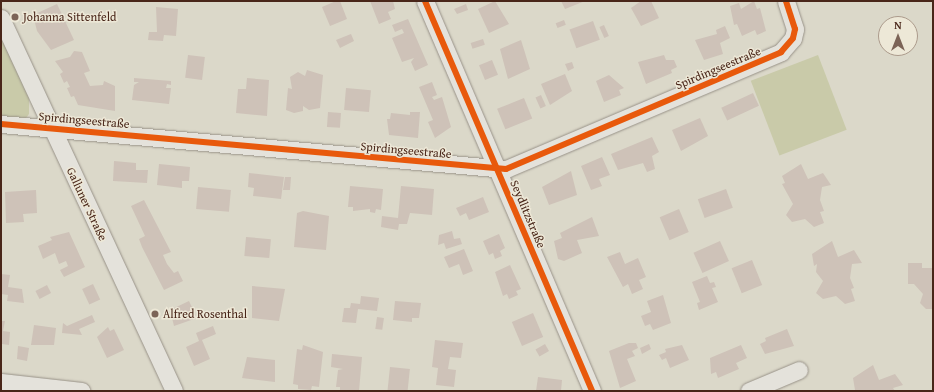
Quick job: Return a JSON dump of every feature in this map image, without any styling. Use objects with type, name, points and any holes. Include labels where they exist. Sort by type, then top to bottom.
[{"type":"street","name":"Seydlitzstraße","points":[[425,1],[496,170],[592,391]]},
{"type":"street","name":"Spirdingseestraße","points":[[1,124],[496,170],[650,109],[786,48],[795,29],[786,1]]},
{"type":"street","name":"Galluner Straße","points":[[1,18],[174,391]]},
{"type":"street","points":[[749,391],[799,370]]},
{"type":"street","points":[[1,382],[81,391]]},
{"type":"green space","points":[[1,37],[29,98],[29,114],[26,118],[1,117]]},
{"type":"green space","points":[[818,55],[847,130],[779,155],[751,81]]},
{"type":"building","points":[[336,1],[340,1],[347,19],[330,26],[322,7]]},
{"type":"building","points":[[370,1],[393,1],[395,9],[388,12],[391,19],[379,24]]},
{"type":"building","points":[[495,1],[509,24],[489,33],[478,9]]},
{"type":"building","points":[[561,1],[585,1],[565,9]]},
{"type":"building","points":[[641,1],[651,1],[659,18],[641,26],[631,8]]},
{"type":"building","points":[[754,1],[757,9],[760,8],[766,31],[757,35],[755,30],[742,36],[737,24],[734,25],[730,6],[739,3],[741,9]]},
{"type":"building","points":[[57,4],[74,40],[51,50],[37,31],[33,15]]},
{"type":"building","points":[[466,4],[468,10],[457,14],[454,9]]},
{"type":"building","points":[[156,7],[178,9],[176,36],[164,35],[163,41],[148,40],[149,32],[157,32]]},
{"type":"building","points":[[408,19],[428,65],[415,71],[411,62],[414,58],[402,62],[392,38],[404,33],[402,29],[395,32],[392,25]]},
{"type":"building","points":[[564,20],[566,25],[558,28],[556,23]]},
{"type":"building","points":[[593,21],[600,40],[576,48],[570,30]]},
{"type":"building","points":[[604,25],[609,36],[604,38],[599,27]]},
{"type":"building","points":[[725,26],[730,38],[720,43],[723,54],[704,60],[695,40],[717,34],[716,30]]},
{"type":"building","points":[[351,34],[354,41],[340,48],[336,40]]},
{"type":"building","points":[[483,39],[485,45],[472,49],[471,43]]},
{"type":"building","points":[[521,40],[530,69],[508,79],[500,49]]},
{"type":"building","points":[[74,51],[82,52],[90,71],[84,73],[90,86],[103,85],[104,81],[115,86],[115,111],[78,105],[74,96],[71,97],[67,88],[70,87],[67,81],[64,83],[60,74],[63,72],[55,61],[70,57]]},
{"type":"building","points":[[188,55],[205,57],[202,80],[185,78]]},
{"type":"building","points":[[664,55],[666,60],[674,60],[677,67],[671,70],[672,73],[646,84],[638,62]]},
{"type":"building","points":[[492,60],[498,75],[485,80],[479,65]]},
{"type":"building","points":[[572,62],[574,68],[568,71],[565,64]]},
{"type":"building","points":[[307,70],[323,75],[320,108],[309,110],[303,106],[303,111],[294,113],[286,110],[288,88],[292,89],[290,77],[298,72],[305,76]]},
{"type":"building","points":[[565,74],[572,91],[550,105],[541,84]]},
{"type":"building","points":[[609,75],[624,88],[619,90],[621,95],[604,102],[596,81]]},
{"type":"building","points":[[134,78],[171,81],[171,85],[167,84],[166,88],[171,88],[169,104],[132,100],[134,85],[139,82],[134,82]]},
{"type":"building","points":[[247,78],[269,80],[267,116],[236,113],[238,89],[246,89]]},
{"type":"building","points":[[432,82],[437,95],[432,97],[434,100],[442,97],[451,127],[435,138],[428,122],[433,120],[419,87]]},
{"type":"building","points":[[346,88],[371,90],[369,112],[344,110]]},
{"type":"building","points":[[753,93],[759,106],[727,120],[721,108]]},
{"type":"building","points":[[541,95],[546,106],[540,108],[536,97]]},
{"type":"building","points":[[524,98],[532,118],[505,129],[497,109]]},
{"type":"building","points":[[328,112],[341,113],[340,128],[327,127]]},
{"type":"building","points":[[410,112],[420,112],[418,138],[389,135],[387,119],[390,119],[391,113],[410,115]]},
{"type":"building","points":[[700,118],[708,136],[681,151],[672,130]]},
{"type":"building","points":[[652,137],[659,152],[652,156],[655,169],[647,172],[643,163],[618,170],[611,154]]},
{"type":"building","points":[[602,157],[610,175],[599,179],[602,186],[591,190],[581,166]]},
{"type":"building","points":[[114,161],[136,163],[136,170],[148,170],[147,183],[113,181]]},
{"type":"building","points":[[159,164],[190,167],[189,181],[182,181],[182,188],[157,185]]},
{"type":"building","points":[[801,164],[808,179],[823,173],[831,185],[822,187],[820,200],[824,211],[820,212],[824,223],[814,227],[805,219],[792,222],[786,215],[793,204],[782,184],[785,183],[782,176]]},
{"type":"building","points":[[571,171],[577,195],[549,205],[542,187]]},
{"type":"building","points":[[249,173],[284,177],[281,199],[253,196],[254,188],[248,187]]},
{"type":"building","points":[[285,177],[291,177],[290,190],[283,190]]},
{"type":"building","points":[[350,186],[383,189],[381,210],[376,209],[375,213],[370,212],[370,209],[353,211],[353,207],[348,207]]},
{"type":"building","points":[[401,186],[434,189],[432,215],[410,213],[407,224],[399,224],[398,230],[381,227],[382,216],[398,218]]},
{"type":"building","points":[[198,187],[231,190],[229,212],[196,209]]},
{"type":"building","points":[[726,189],[733,208],[705,218],[698,199]]},
{"type":"building","points":[[36,190],[37,213],[23,214],[24,222],[6,223],[5,192]]},
{"type":"building","points":[[483,197],[489,212],[469,220],[466,213],[460,216],[456,208]]},
{"type":"building","points":[[144,200],[171,252],[163,255],[167,264],[174,273],[178,271],[183,281],[164,290],[142,247],[139,239],[145,236],[131,206]]},
{"type":"building","points":[[679,209],[689,232],[669,240],[660,217]]},
{"type":"building","points":[[303,211],[329,216],[326,250],[294,247],[297,213]]},
{"type":"building","points":[[592,217],[599,236],[577,240],[582,253],[564,261],[558,259],[554,241],[562,238],[560,233]]},
{"type":"building","points":[[452,231],[454,239],[460,238],[462,244],[446,249],[444,243],[438,245],[439,235]]},
{"type":"building","points":[[69,232],[85,267],[64,277],[60,270],[68,266],[66,261],[59,264],[55,253],[43,259],[38,246],[52,240],[50,237]]},
{"type":"building","points":[[499,234],[505,248],[500,251],[502,256],[495,259],[493,253],[489,255],[483,241]]},
{"type":"building","points":[[246,237],[271,239],[269,258],[244,256]]},
{"type":"building","points":[[720,241],[729,261],[702,273],[694,253]]},
{"type":"building","points":[[832,241],[838,257],[854,250],[862,263],[852,264],[850,278],[854,288],[851,289],[855,301],[845,304],[836,296],[823,299],[816,293],[823,281],[816,272],[817,264],[814,266],[812,254]]},
{"type":"building","points":[[464,249],[473,271],[463,275],[459,264],[449,268],[444,257]]},
{"type":"building","points":[[620,252],[625,264],[638,258],[646,277],[639,280],[643,289],[632,294],[628,284],[623,287],[607,257]]},
{"type":"building","points":[[752,260],[762,285],[742,293],[732,268]]},
{"type":"building","points":[[908,263],[922,263],[922,268],[933,268],[933,309],[926,309],[920,303],[923,294],[914,284],[908,284]]},
{"type":"building","points":[[510,265],[521,289],[516,291],[518,295],[509,299],[507,294],[503,296],[495,272]]},
{"type":"building","points":[[1,274],[10,275],[8,287],[22,289],[24,303],[7,301],[8,295],[1,294]]},
{"type":"building","points":[[707,276],[710,283],[714,282],[716,287],[712,288],[718,302],[699,310],[697,303],[700,302],[692,282]]},
{"type":"building","points":[[93,284],[100,299],[89,304],[82,289]]},
{"type":"building","points":[[47,285],[51,293],[40,299],[35,291]]},
{"type":"building","points":[[252,286],[285,289],[279,321],[252,318]]},
{"type":"building","points":[[663,295],[671,323],[653,330],[650,324],[645,326],[641,316],[651,312],[647,301]]},
{"type":"building","points":[[361,296],[379,298],[377,311],[358,309],[356,323],[342,322],[344,308],[350,308],[351,303],[360,304]]},
{"type":"building","points":[[189,301],[197,318],[174,326],[170,310]]},
{"type":"building","points":[[395,301],[421,303],[419,318],[412,318],[412,322],[393,320]]},
{"type":"building","points":[[533,313],[543,337],[522,346],[512,322]]},
{"type":"building","points":[[92,315],[95,322],[79,329],[82,335],[62,333],[63,323],[67,326]]},
{"type":"building","points":[[377,317],[384,318],[382,330],[375,329]]},
{"type":"building","points":[[1,321],[5,321],[3,331],[10,332],[9,345],[2,344]]},
{"type":"building","points":[[34,325],[56,328],[54,345],[31,345]]},
{"type":"building","points":[[213,326],[216,334],[202,340],[210,359],[194,366],[186,347],[199,341],[196,333]]},
{"type":"building","points":[[108,327],[110,331],[114,329],[124,350],[107,358],[97,337]]},
{"type":"building","points":[[787,329],[794,346],[765,354],[760,344],[766,341],[765,338]]},
{"type":"building","points":[[435,340],[463,343],[461,358],[450,357],[448,369],[456,370],[454,387],[436,385],[438,368],[432,367]]},
{"type":"building","points":[[629,343],[636,343],[638,348],[632,351],[635,356],[627,359],[636,381],[620,388],[609,351]]},
{"type":"building","points":[[545,344],[549,351],[539,356],[535,350]]},
{"type":"building","points":[[649,344],[651,349],[642,354],[640,348]]},
{"type":"building","points":[[303,345],[323,352],[319,387],[312,386],[311,390],[298,389],[298,385],[293,384],[297,349],[302,350]]},
{"type":"building","points":[[682,345],[689,360],[670,368],[666,358],[662,360],[659,355],[666,352],[665,349]]},
{"type":"building","points":[[741,345],[747,358],[736,363],[739,369],[718,378],[716,372],[711,374],[710,358]]},
{"type":"building","points":[[18,346],[29,348],[27,361],[17,359]]},
{"type":"building","points":[[332,354],[362,357],[359,391],[340,391],[340,387],[336,387],[338,370],[343,369],[331,367]]},
{"type":"building","points":[[247,357],[275,360],[275,382],[242,378]]},
{"type":"building","points":[[873,365],[879,380],[895,374],[903,385],[893,388],[895,391],[855,390],[853,378]]},
{"type":"building","points":[[390,367],[410,369],[408,391],[387,391]]},
{"type":"building","points":[[538,377],[562,380],[561,391],[536,391]]},
{"type":"cycle path","points":[[425,1],[592,391]]},
{"type":"cycle path","points":[[1,124],[506,169],[781,52],[793,38],[795,29],[786,1]]},
{"type":"place","name":"Johanna Sittenfeld","points":[[15,17]]},
{"type":"place","name":"Alfred Rosenthal","points":[[155,314]]}]
